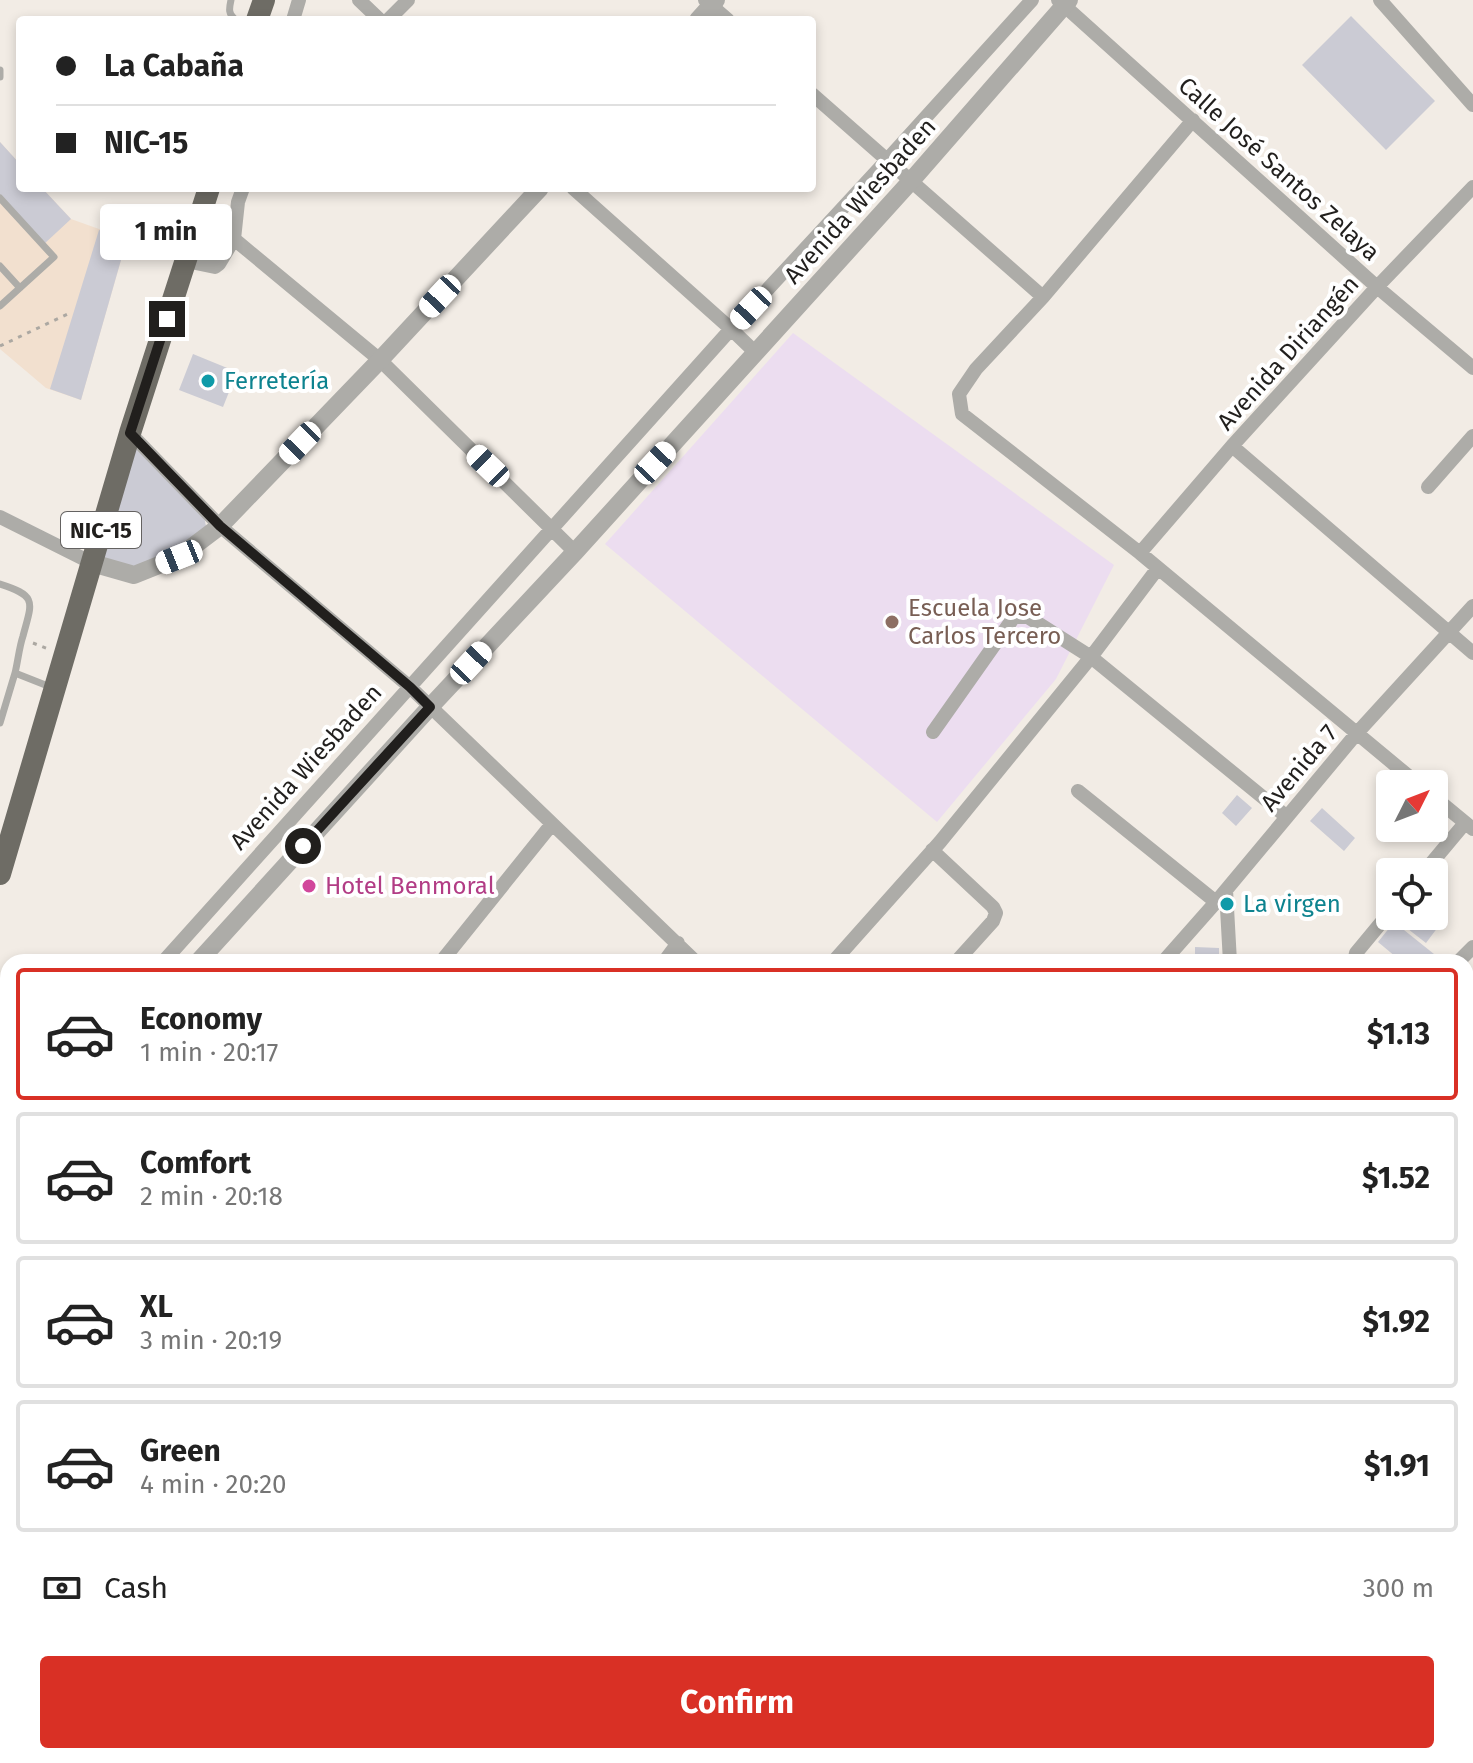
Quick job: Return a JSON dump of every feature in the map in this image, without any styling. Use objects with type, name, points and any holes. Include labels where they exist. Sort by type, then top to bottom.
[{"type":"highway","name":"NIC-15","points":[[0,874],[130,433],[208,192]]},
{"type":"street","points":[[359,0],[376,16]]},
{"type":"street","points":[[392,16],[408,0]]},
{"type":"street","name":"Avenida Wiesbaden","points":[[170,954],[731,329],[1032,0]]},
{"type":"street","points":[[1380,0],[1473,105]]},
{"type":"street","name":"Avenida Wiesbaden","points":[[205,954],[911,181],[1063,2]]},
{"type":"street","name":"Calle José Santos Zelaya","points":[[1063,2],[1377,287],[1473,368]]},
{"type":"street","points":[[816,98],[1043,297]]},
{"type":"street","points":[[1193,120],[1043,297],[976,369],[959,394],[962,414],[1140,553],[1401,770]]},
{"type":"street","name":"Avenida Diriangén","points":[[1140,553],[1232,446],[1473,187]]},
{"type":"street","points":[[186,261],[215,267],[219,264],[234,239],[242,192]]},
{"type":"street","points":[[0,517],[92,563],[134,575],[179,557],[220,526],[536,192]]},
{"type":"street","points":[[577,192],[756,353]]},
{"type":"street","points":[[234,239],[380,360],[575,552]]},
{"type":"street","points":[[130,433],[220,526],[410,687],[688,954]]},
{"type":"street","points":[[1428,487],[1473,436]]},
{"type":"street","points":[[1232,446],[1473,653]]},
{"type":"street","points":[[840,954],[932,850],[1091,657],[1158,568]]},
{"type":"street","name":"Avenida 7","points":[[1170,954],[1357,733],[1473,606]]},
{"type":"street","points":[[933,732],[1014,617],[1028,617],[1091,657],[1287,817]]},
{"type":"street","points":[[1078,791],[1216,902]]},
{"type":"street","points":[[1438,858],[1469,826],[1448,809]]},
{"type":"street","points":[[447,954],[552,824]]},
{"type":"street","points":[[932,850],[996,913],[993,921],[963,954]]},
{"type":"street","points":[[1226,890],[1230,954]]},
{"type":"street","points":[[1356,954],[1376,929]]},
{"type":"street","points":[[670,954],[678,943]]},
{"type":"lane","points":[[0,70],[0,77]]},
{"type":"lane","points":[[0,198],[54,257],[0,306]]},
{"type":"lane","points":[[0,266],[20,288]]},
{"type":"lane","points":[[0,584],[17,590],[27,598],[31,610],[0,723]]},
{"type":"lane","points":[[15,673],[55,688]]},
{"type":"path","points":[[0,346],[70,313]]},
{"type":"path","points":[[22,639],[64,655]]},
{"type":"shaded area","points":[[0,142],[16,160],[16,192],[46,192],[71,219],[127,239],[81,400],[46,388],[0,349]]},
{"type":"shaded area","name":"Escuela Jose Carlos Tercero","points":[[793,333],[1114,565],[1056,679],[937,822],[605,544]]},
{"type":"building","points":[[1351,16],[1435,101],[1386,150],[1302,65]]},
{"type":"building","points":[[0,142],[16,160],[16,192],[46,192],[71,219],[43,245],[0,198]]},
{"type":"building","points":[[99,230],[127,239],[81,400],[50,389]]},
{"type":"building","name":"Ferretería","points":[[193,354],[237,372],[223,407],[179,390]]},
{"type":"building","points":[[134,447],[203,512],[206,526],[178,551],[136,568],[102,558]]},
{"type":"building","points":[[1237,795],[1252,808],[1236,826],[1222,813]]},
{"type":"building","points":[[1322,808],[1355,838],[1344,851],[1310,821]]},
{"type":"building","points":[[1388,930],[1404,930],[1434,954],[1392,954],[1378,942]]},
{"type":"building","points":[[1409,930],[1436,930],[1426,943]]},
{"type":"building","points":[[1195,947],[1219,948],[1219,954],[1195,954]]},
{"type":"place","name":"Ferretería","points":[[208,381]]},
{"type":"place","name":"Escuela Jose Carlos Tercero","points":[[892,622]]},
{"type":"place","name":"Hotel Benmoral","points":[[309,886]]},
{"type":"place","name":"La virgen","points":[[1227,904]]},
{"type":"route","points":[[167,319],[130,433],[220,526],[430,707],[303,846]]}]
